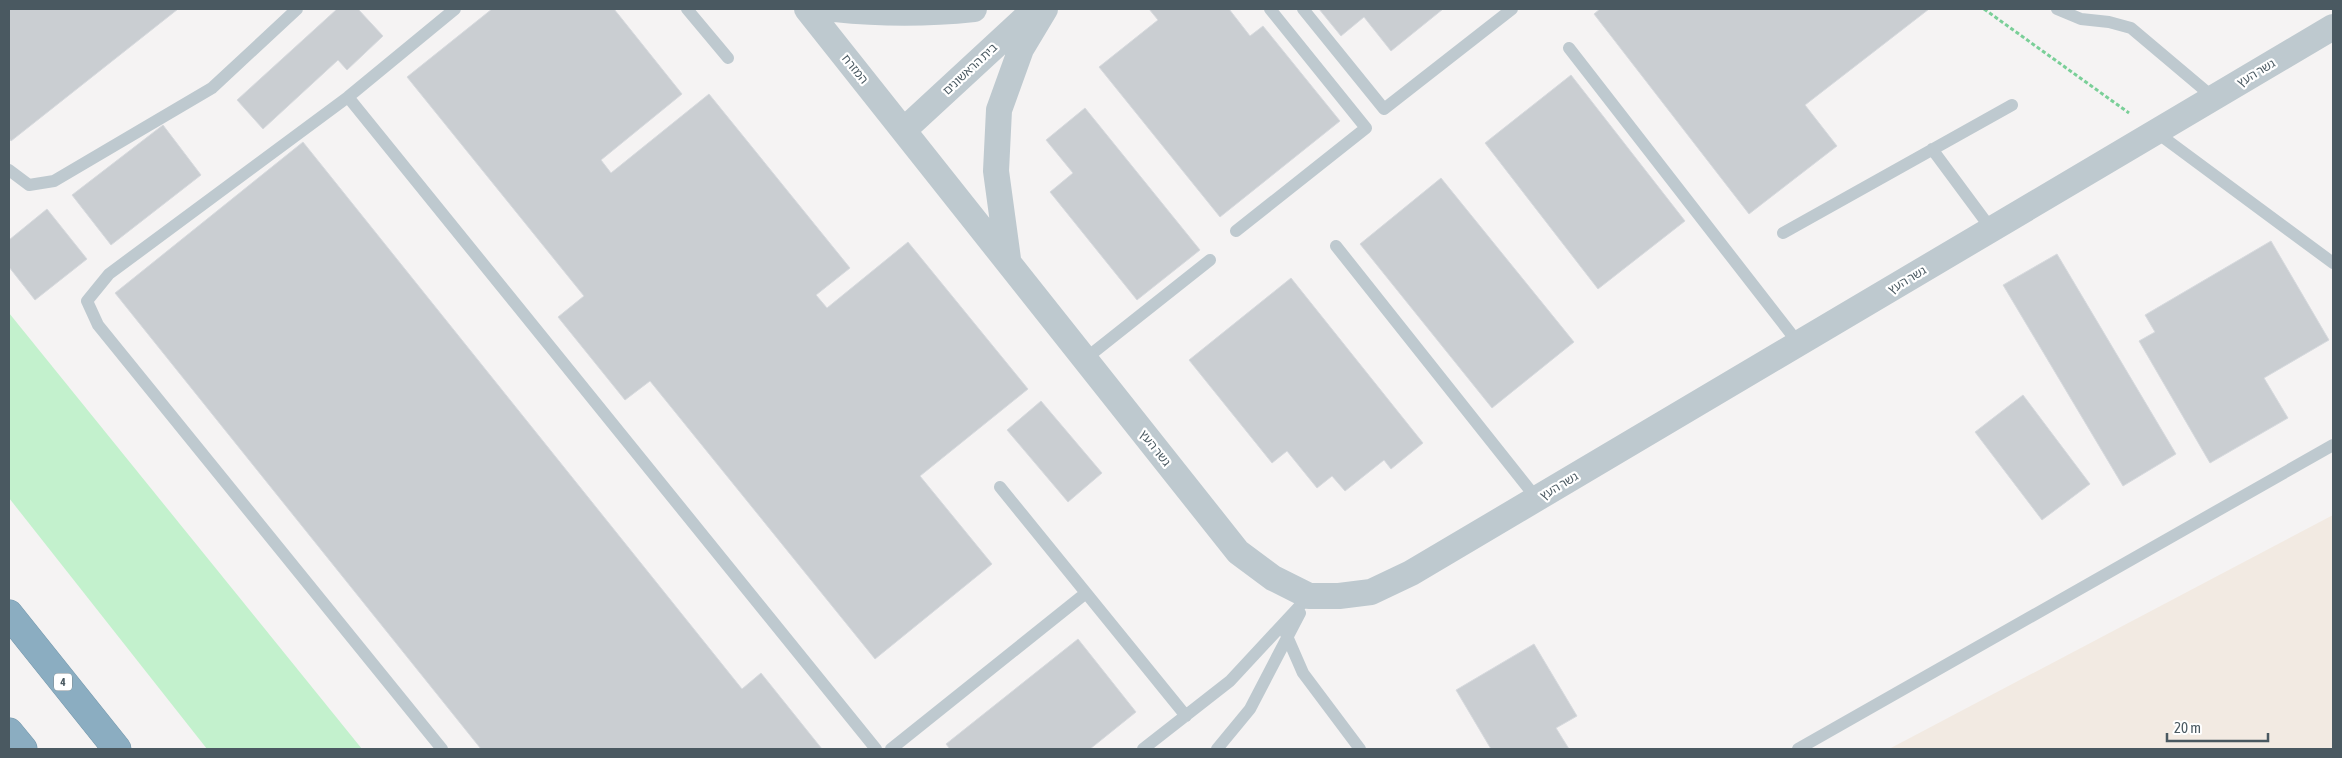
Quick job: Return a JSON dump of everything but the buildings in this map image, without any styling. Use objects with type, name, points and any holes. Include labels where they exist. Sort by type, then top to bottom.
[{"type":"highway","name":"4","points":[[9,614],[117,749]]},
{"type":"highway","points":[[9,732],[23,749]]},
{"type":"street","name":"המזרח","points":[[807,9],[904,130]]},
{"type":"street","points":[[835,9],[878,14],[937,13],[974,9]]},
{"type":"street","name":"בית הראשונים","points":[[904,130],[1035,9]]},
{"type":"street","points":[[1008,260],[996,172],[999,110],[1021,49],[1044,9]]},
{"type":"street","name":"גשר העץ","points":[[904,130],[1238,552],[1273,578],[1309,596],[1339,596],[1371,592],[1412,574],[2333,27]]},
{"type":"lane","points":[[9,170],[29,185],[54,181],[212,88],[297,9]]},
{"type":"lane","points":[[442,749],[98,325],[88,301],[109,274],[348,97],[455,9]]},
{"type":"lane","points":[[687,9],[728,58]]},
{"type":"lane","points":[[1236,231],[1366,128],[1270,9]]},
{"type":"lane","points":[[1303,9],[1384,108],[1512,9]]},
{"type":"lane","points":[[2057,9],[2080,20],[2109,22],[2131,28],[2214,98]]},
{"type":"lane","points":[[1569,48],[1799,344]]},
{"type":"lane","points":[[348,97],[876,749]]},
{"type":"lane","points":[[1783,233],[2012,105]]},
{"type":"lane","points":[[2156,132],[2333,263]]},
{"type":"lane","points":[[1932,150],[1992,230]]},
{"type":"lane","points":[[1336,246],[1537,499]]},
{"type":"lane","points":[[1085,359],[1210,260]]},
{"type":"lane","points":[[1798,749],[2333,445]]},
{"type":"lane","points":[[1000,487],[1186,716]]},
{"type":"lane","points":[[891,749],[1086,593]]},
{"type":"lane","points":[[1143,749],[1230,681],[1309,596]]},
{"type":"lane","points":[[1217,749],[1250,709],[1309,596]]},
{"type":"lane","points":[[1283,625],[1287,639],[1303,673],[1360,749]]},
{"type":"path","points":[[1984,9],[2156,132]]},
{"type":"green space","points":[[9,313],[362,749],[207,749],[9,498]]},
{"type":"sand","points":[[2333,515],[2333,749],[1889,749]]}]
